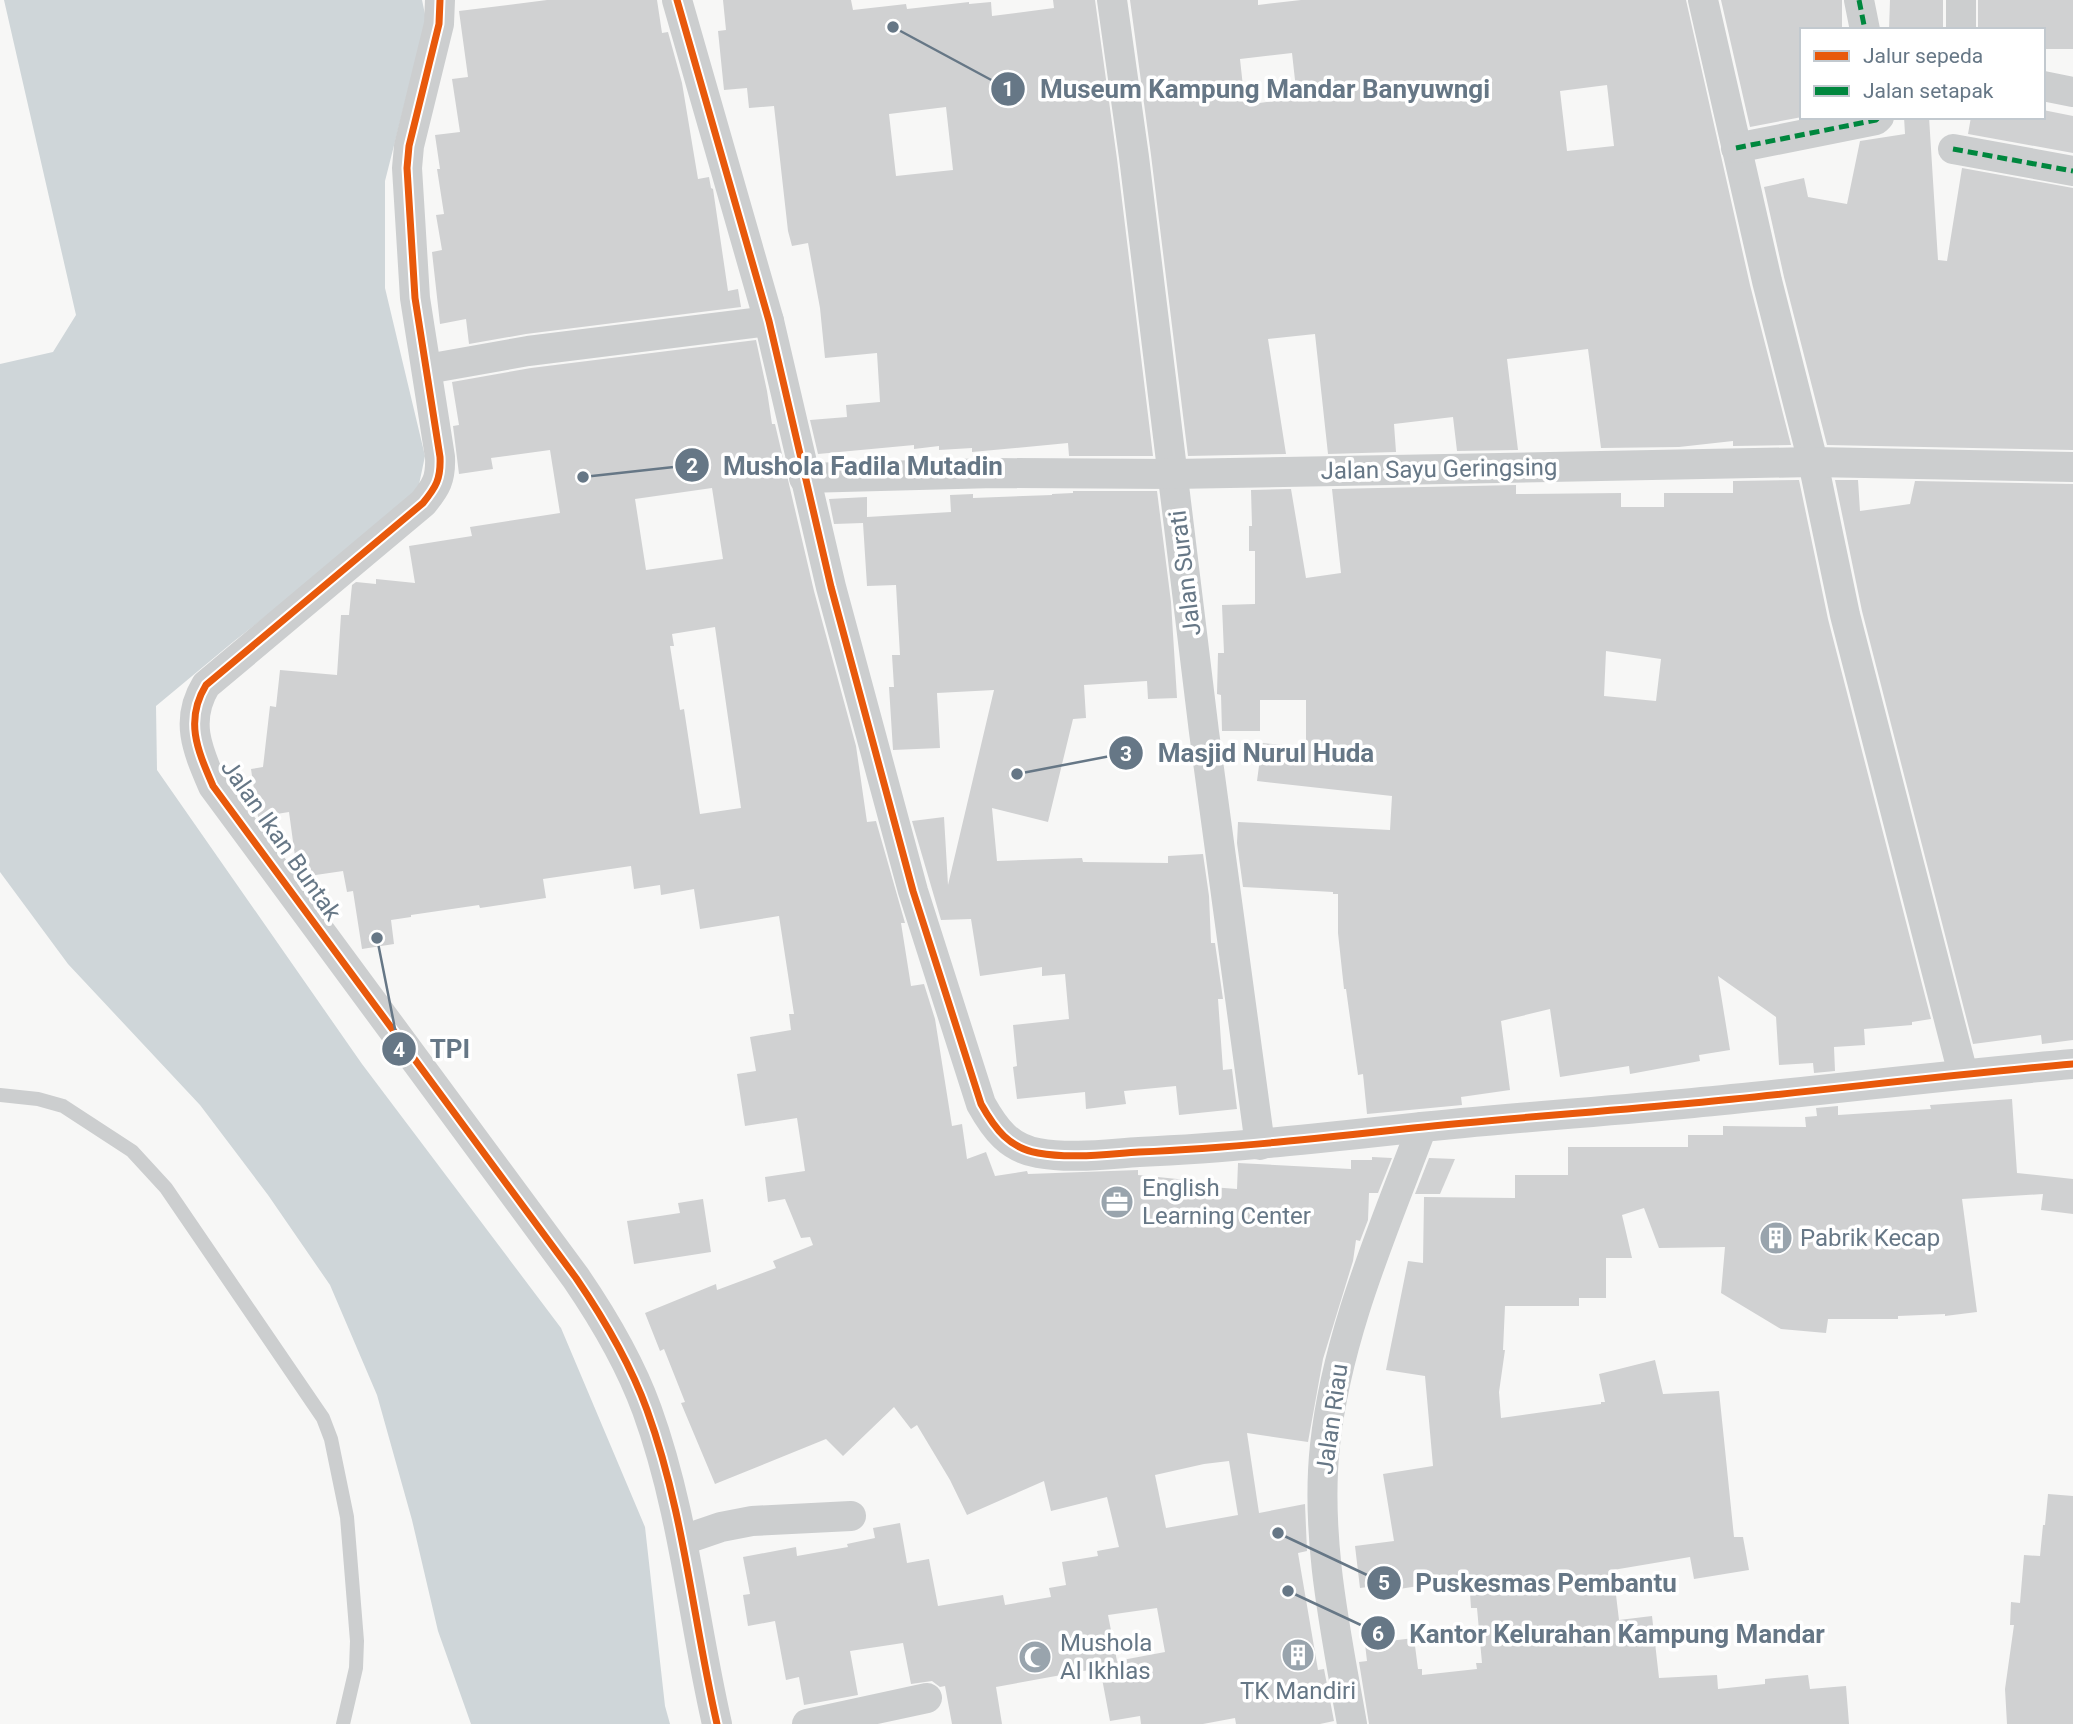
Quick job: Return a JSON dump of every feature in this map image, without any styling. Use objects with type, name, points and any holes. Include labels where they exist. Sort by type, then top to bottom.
[{"type":"street","name":"Jalan Ikan Buntak","points":[[440,0],[439,24],[409,146],[407,168],[415,298],[440,457],[438,483],[423,503],[206,685],[197,699],[194,728],[197,746],[213,786],[600,1313],[647,1409],[680,1531]]},
{"type":"street","points":[[677,0],[769,321],[831,587],[913,891],[981,1104],[993,1126],[1007,1140],[1020,1148],[1049,1154],[1176,1151],[1260,1145],[2073,1064]]},
{"type":"street","name":"Jalan Surati","points":[[1112,0],[1204,732],[1260,1145]]},
{"type":"street","points":[[1703,0],[1767,281],[1813,462],[1845,615],[1963,1074]]},
{"type":"street","points":[[1859,0],[1864,28]]},
{"type":"street","points":[[1961,0],[1961,28]]},
{"type":"street","points":[[2045,86],[2073,92]]},
{"type":"street","points":[[1736,148],[1877,119]]},
{"type":"street","points":[[1952,149],[2073,171]]},
{"type":"street","points":[[427,369],[528,351],[769,321]]},
{"type":"street","name":"Jalan Sayu Geringsing","points":[[804,478],[1813,462],[2073,467]]},
{"type":"street","name":"Jalan Riau","points":[[1352,1724],[1335,1631],[1325,1547],[1325,1446],[1337,1367],[1360,1288],[1422,1127]]},
{"type":"street","points":[[717,1724],[680,1531],[752,1521],[851,1516]]},
{"type":"street","points":[[807,1724],[927,1698]]},
{"type":"lane","points":[[0,1095],[37,1099],[63,1106],[132,1151],[174,1200],[323,1418],[331,1440],[351,1550],[357,1653],[343,1724]]},
{"type":"shaded area","points":[[4,0],[422,0],[426,19],[385,181],[385,288],[425,456],[416,499],[233,642],[156,706],[157,770],[362,1064],[561,1328],[645,1527],[665,1706],[670,1724],[471,1724],[438,1631],[412,1520],[377,1395],[330,1285],[268,1195],[200,1105],[68,964],[0,872],[0,364],[53,352],[76,315]]},
{"type":"building","points":[[547,0],[657,0],[662,33],[668,32],[682,83],[698,179],[709,177],[713,189],[728,291],[738,289],[741,307],[526,334],[469,344],[466,319],[440,324],[432,252],[442,250],[436,215],[444,214],[435,135],[460,132],[452,79],[468,77],[459,11]]},
{"type":"building","points":[[723,0],[851,0],[853,10],[906,4],[907,9],[991,2],[992,16],[1054,8],[1053,0],[1095,0],[1153,456],[1069,456],[1068,443],[972,452],[972,448],[939,450],[939,446],[914,449],[914,445],[818,454],[810,420],[847,417],[846,405],[880,402],[877,353],[825,358],[820,308],[808,243],[792,246],[788,231],[774,106],[749,108],[747,88],[724,90],[718,31],[726,30]],"holes":[[[946,107],[953,170],[896,176],[889,114]]]},
{"type":"building","points":[[1130,0],[1258,0],[1258,5],[1301,0],[1686,0],[1750,285],[1791,445],[1733,446],[1733,441],[1679,447],[1601,448],[1588,349],[1507,359],[1518,450],[1457,451],[1453,417],[1394,424],[1396,452],[1328,454],[1315,334],[1268,339],[1286,454],[1188,456]],"holes":[[[1292,53],[1297,98],[1245,105],[1240,59]],[[1607,85],[1614,146],[1567,151],[1560,91]]]},
{"type":"building","points":[[1721,0],[1842,0],[1842,28],[1800,28],[1800,117],[1750,127]]},
{"type":"building","points":[[1890,0],[1943,0],[1943,28],[1889,28]]},
{"type":"building","points":[[1978,0],[2073,0],[2073,49],[2045,49],[2045,28],[1978,28]]},
{"type":"building","points":[[2045,110],[2073,116],[2073,153],[1968,134],[1971,119],[2045,119]]},
{"type":"building","points":[[1904,119],[1929,119],[1938,260],[1947,261],[1962,168],[2073,188],[2073,450],[1827,445],[1764,187],[1804,178],[1808,197],[1847,204],[1860,141],[1905,134]]},
{"type":"building","points":[[756,340],[772,424],[775,424],[814,591],[856,746],[867,822],[876,821],[905,923],[901,923],[911,986],[924,984],[935,1019],[952,1126],[962,1124],[967,1159],[986,1152],[995,1176],[1027,1171],[1028,1174],[1138,1170],[1138,1175],[1187,1180],[1186,1185],[1237,1189],[1238,1163],[1351,1169],[1351,1160],[1392,1158],[1378,1193],[1369,1193],[1368,1220],[1360,1241],[1356,1240],[1353,1261],[1323,1359],[1308,1442],[1247,1433],[1259,1513],[1305,1504],[1307,1551],[1298,1553],[1318,1670],[1324,1669],[1334,1721],[1320,1724],[1236,1724],[1235,1718],[1203,1724],[1141,1724],[1140,1716],[1110,1721],[1100,1668],[996,1687],[1002,1724],[952,1724],[945,1686],[940,1687],[932,1681],[911,1684],[903,1643],[850,1651],[858,1695],[804,1705],[799,1677],[786,1680],[775,1621],[748,1626],[743,1595],[750,1594],[743,1557],[796,1547],[797,1556],[848,1547],[847,1544],[875,1538],[873,1528],[900,1523],[907,1563],[929,1559],[938,1606],[1003,1595],[1005,1605],[1051,1597],[1049,1588],[1066,1585],[1062,1562],[1098,1556],[1097,1551],[1119,1547],[1107,1497],[1051,1511],[1044,1481],[967,1515],[950,1480],[917,1425],[911,1429],[894,1407],[843,1456],[826,1439],[715,1484],[681,1403],[685,1402],[664,1349],[660,1351],[645,1313],[716,1284],[717,1290],[776,1268],[773,1261],[813,1245],[810,1237],[801,1238],[785,1199],[768,1202],[765,1177],[805,1171],[797,1118],[745,1126],[737,1074],[756,1071],[750,1037],[791,1030],[789,1014],[794,1014],[779,916],[700,929],[694,889],[661,895],[660,885],[634,889],[631,866],[543,879],[546,898],[480,908],[479,905],[391,920],[394,944],[362,949],[353,891],[347,892],[343,871],[302,877],[297,871],[289,812],[258,817],[251,769],[263,767],[270,706],[276,707],[280,670],[337,675],[341,615],[349,615],[352,585],[356,582],[376,584],[376,579],[415,583],[409,546],[472,536],[470,527],[560,513],[550,450],[491,458],[493,469],[459,474],[453,426],[459,425],[452,382],[531,368]],"holes":[[[712,488],[723,559],[646,570],[635,499]],[[715,627],[741,808],[700,814],[684,709],[680,710],[670,646],[674,646],[672,634]],[[1229,1461],[1238,1515],[1166,1528],[1155,1475]],[[1157,1608],[1165,1652],[1117,1661],[1108,1615]]]},
{"type":"building","points":[[1799,480],[1828,619],[1931,1019],[1912,1022],[1912,1025],[1864,1029],[1865,1045],[1834,1047],[1835,1071],[1814,1073],[1813,1063],[1779,1065],[1776,1017],[1718,976],[1730,1050],[1699,1055],[1700,1061],[1630,1074],[1629,1066],[1560,1077],[1550,1009],[1501,1021],[1510,1090],[1461,1097],[1462,1105],[1367,1114],[1363,1074],[1358,1075],[1344,989],[1338,933],[1338,894],[1243,887],[1237,843],[1238,822],[1390,830],[1392,796],[1257,781],[1262,743],[1306,747],[1306,700],[1260,700],[1260,731],[1222,731],[1221,695],[1217,694],[1218,653],[1224,653],[1222,605],[1255,604],[1255,551],[1249,551],[1249,526],[1252,526],[1251,490],[1291,489],[1306,578],[1341,573],[1332,489],[1516,485],[1516,494],[1621,493],[1621,507],[1664,507],[1664,493],[1733,493],[1733,481]],"holes":[[[1606,651],[1661,659],[1656,701],[1604,696]]]},
{"type":"building","points":[[1835,480],[1858,480],[1860,511],[1910,504],[1915,481],[2073,484],[2073,1040],[2042,1044],[2041,1035],[1973,1044],[1862,611]]},
{"type":"building","points":[[1073,491],[1157,491],[1171,602],[1177,698],[1148,699],[1147,681],[1084,685],[1086,718],[1073,719],[1048,822],[992,808],[997,861],[1082,858],[1083,862],[1168,863],[1168,856],[1203,854],[1209,896],[1211,943],[1215,943],[1223,999],[1218,999],[1223,1070],[1232,1069],[1237,1109],[1179,1115],[1176,1086],[1124,1091],[1126,1104],[1086,1109],[1085,1092],[1017,1099],[1013,1067],[1017,1066],[1013,1025],[1069,1019],[1065,974],[1042,976],[1042,967],[980,976],[971,919],[941,920],[912,821],[944,817],[948,885],[994,690],[937,693],[940,748],[893,750],[889,687],[894,687],[892,655],[900,655],[896,585],[867,586],[863,523],[834,524],[829,499],[867,497],[867,517],[951,512],[950,495],[973,494],[973,498],[1052,495]]},
{"type":"building","points":[[2012,1099],[2017,1173],[2073,1179],[2073,1214],[2041,1210],[2043,1194],[1962,1199],[1977,1312],[1945,1316],[1898,1316],[1898,1319],[1828,1319],[1826,1333],[1781,1329],[1721,1293],[1725,1247],[1659,1248],[1644,1208],[1622,1215],[1632,1258],[1606,1258],[1606,1298],[1579,1298],[1579,1306],[1505,1306],[1505,1350],[1499,1392],[1501,1418],[1601,1404],[1605,1402],[1599,1374],[1655,1360],[1663,1394],[1719,1391],[1734,1537],[1743,1537],[1749,1570],[1694,1579],[1690,1557],[1613,1570],[1619,1620],[1652,1616],[1659,1678],[1717,1675],[1718,1689],[1765,1684],[1765,1679],[1808,1675],[1810,1689],[1846,1686],[1849,1724],[1369,1724],[1359,1662],[1367,1661],[1365,1644],[1414,1638],[1418,1669],[1422,1669],[1422,1675],[1477,1669],[1476,1663],[1482,1663],[1477,1608],[1471,1608],[1469,1578],[1393,1590],[1392,1584],[1360,1588],[1355,1546],[1394,1541],[1383,1474],[1433,1466],[1425,1376],[1386,1370],[1408,1261],[1423,1263],[1424,1197],[1515,1198],[1515,1175],[1568,1175],[1568,1147],[1688,1147],[1688,1135],[1723,1135],[1723,1126],[1806,1127],[1805,1117],[1817,1116],[1816,1108],[1838,1106],[1838,1115],[1931,1109],[1930,1105]]},
{"type":"building","points":[[1429,1158],[1455,1159],[1440,1194],[1415,1194]]},
{"type":"building","points":[[703,1199],[711,1252],[634,1264],[627,1221],[680,1213],[678,1203]]},
{"type":"building","points":[[2048,1494],[2073,1496],[2073,1724],[2007,1724],[2005,1689],[2014,1625],[2010,1625],[2011,1602],[2020,1603],[2024,1555],[2040,1556]]},
{"type":"marked path","points":[[1859,0],[1865,28]]},
{"type":"marked path","points":[[1736,148],[1877,119]]},
{"type":"marked path","points":[[1953,149],[2073,171]]},
{"type":"cycle path","points":[[440,0],[439,24],[409,146],[407,168],[415,298],[440,457],[437,482],[423,503],[206,685],[196,711],[196,736],[202,761],[213,786],[576,1278],[624,1358],[647,1410],[670,1487],[717,1724]]},
{"type":"cycle path","points":[[677,0],[769,321],[831,587],[913,891],[981,1104],[992,1122],[1011,1142],[1038,1153],[1063,1156],[1208,1148],[2073,1064]]},
{"type":"place","name":"Museum Kampung Mandar Banyuwngi","points":[[893,27]]},
{"type":"place","name":"Mushola Fadila Mutadin","points":[[583,477]]},
{"type":"place","name":"Masjid Nurul Huda","points":[[1017,774]]},
{"type":"place","name":"TPI","points":[[377,938]]},
{"type":"place","name":"English Learning Center","points":[[1117,1202]]},
{"type":"place","name":"Pabrik Kecap","points":[[1776,1238]]},
{"type":"place","name":"Puskesmas Pembantu","points":[[1278,1533]]},
{"type":"place","name":"Kantor Kelurahan Kampung Mandar","points":[[1288,1591]]},
{"type":"place","name":"TK Mandiri","points":[[1298,1655]]},
{"type":"place","name":"Mushola Al Ikhlas","points":[[1035,1657]]}]
